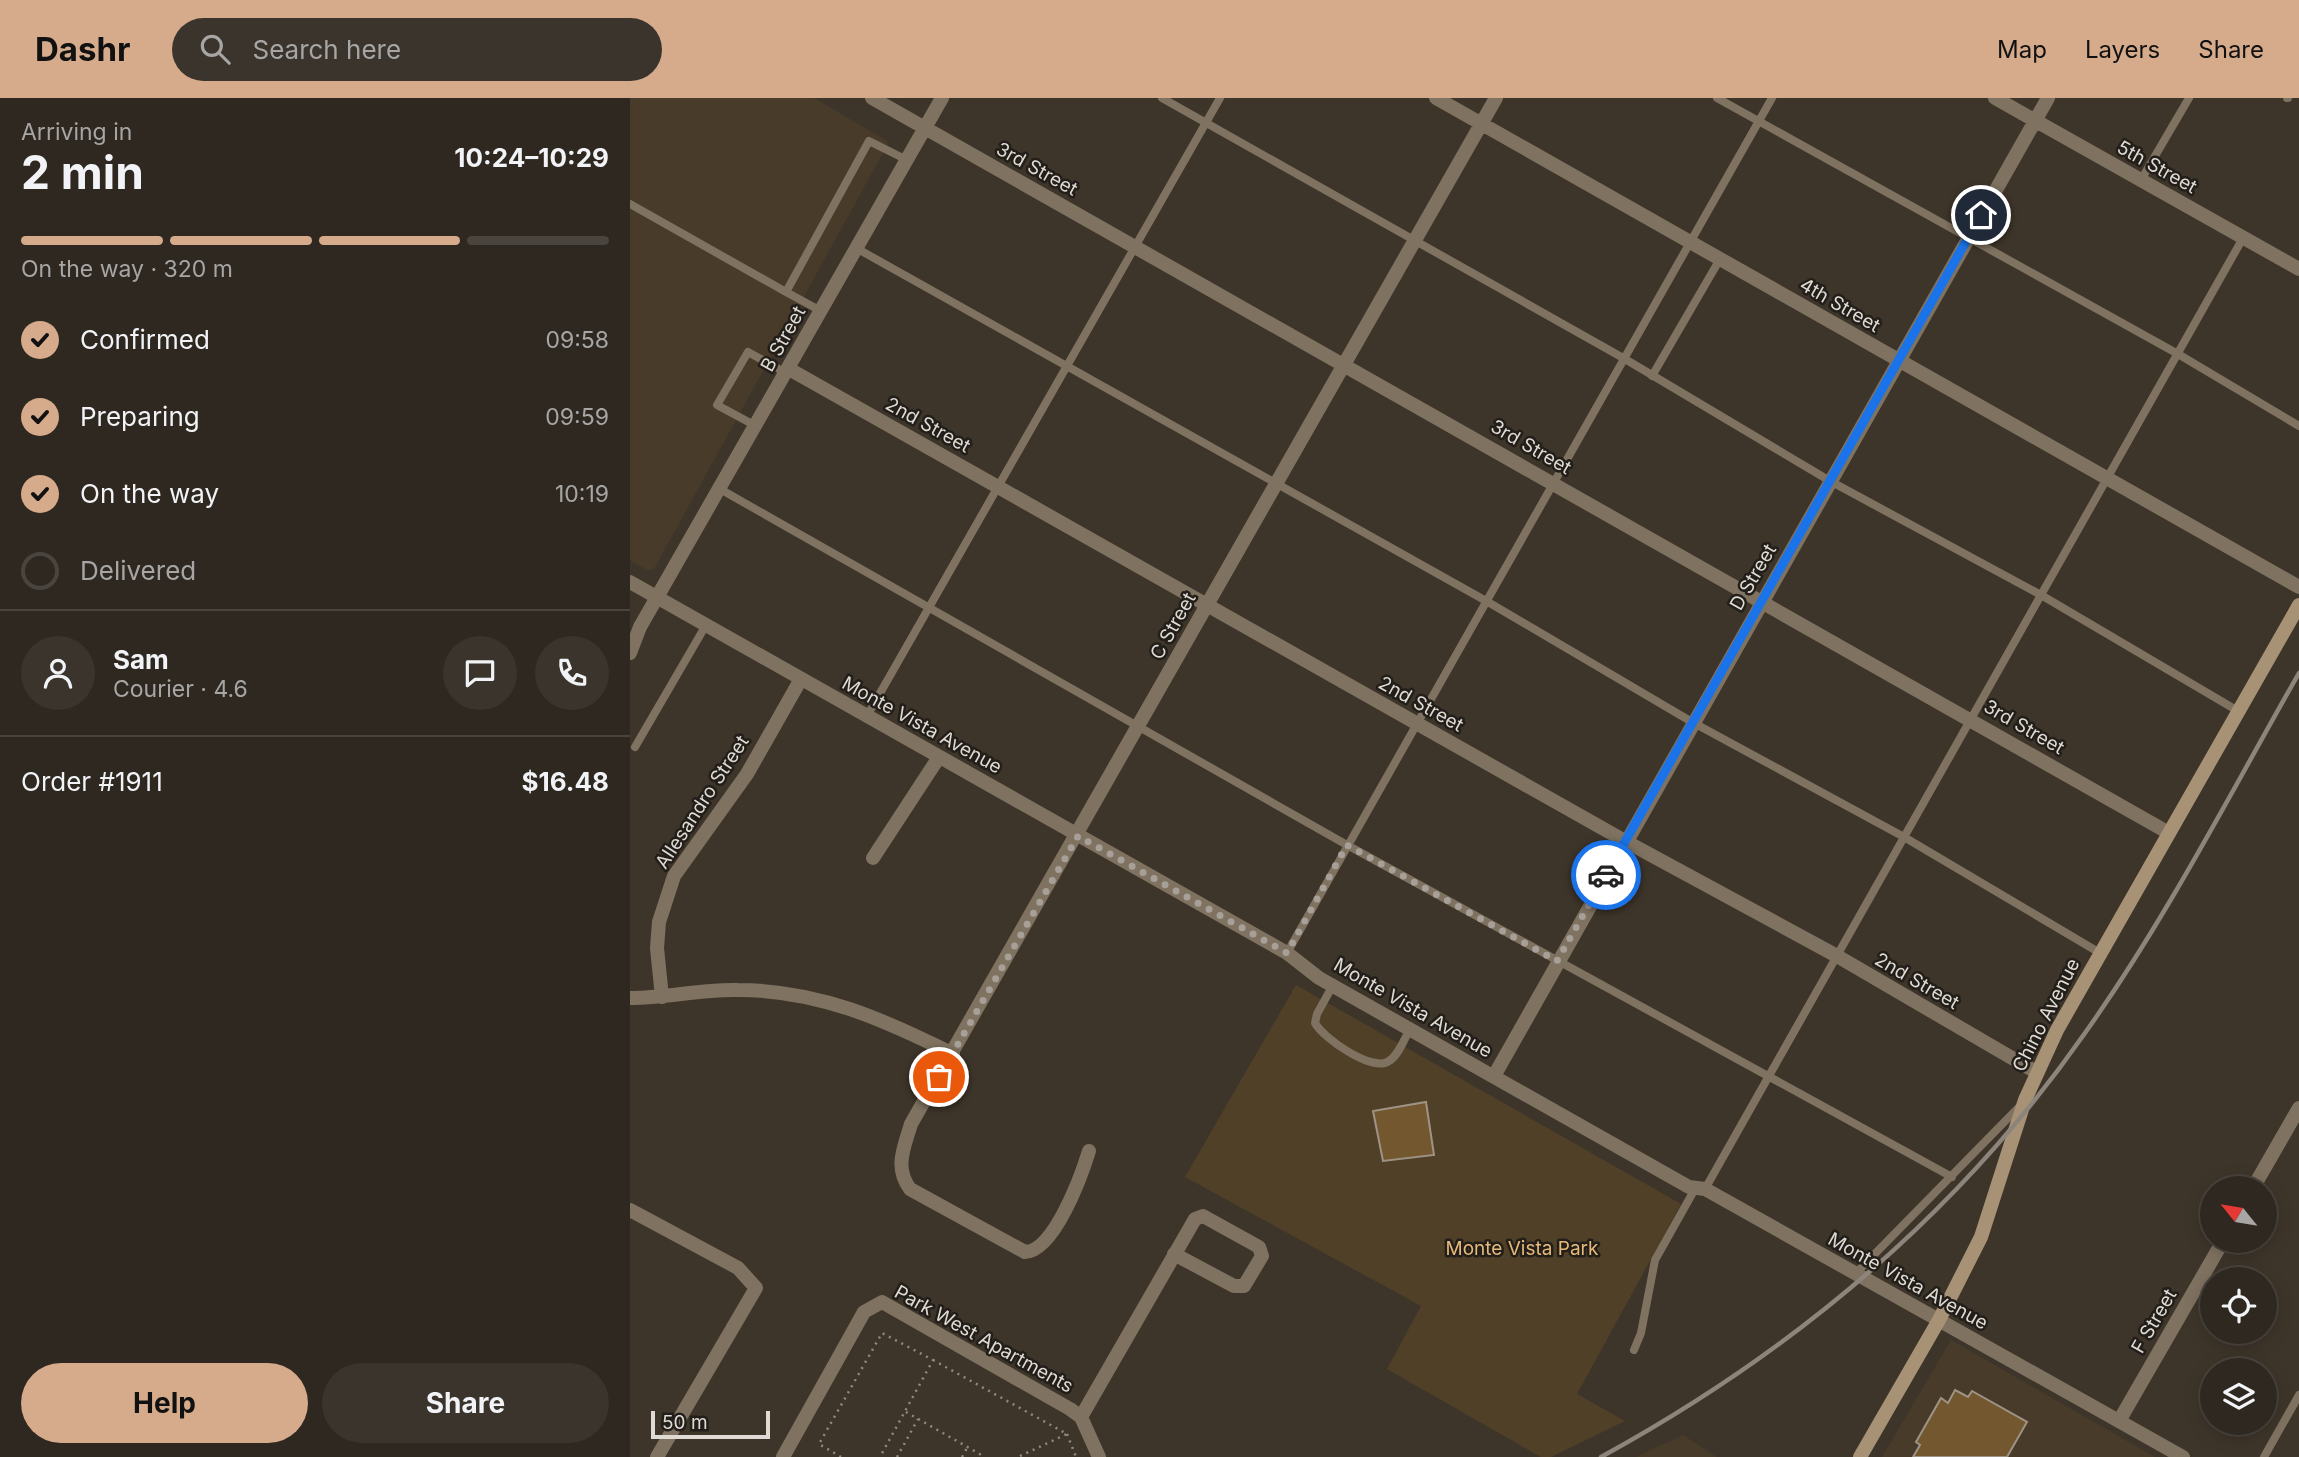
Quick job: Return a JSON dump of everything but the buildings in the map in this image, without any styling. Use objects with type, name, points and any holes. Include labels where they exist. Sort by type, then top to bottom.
[{"type":"main road","name":"Chino Avenue","points":[[1860,1457],[1939,1320],[1981,1237],[2036,1072],[2100,953],[2299,605]]},
{"type":"street","name":"3rd Street","points":[[872,98],[1554,482],[2169,833]]},
{"type":"street","name":"B Street","points":[[630,653],[640,627],[942,98]]},
{"type":"street","name":"4th Street","points":[[1436,98],[2299,587]]},
{"type":"street","name":"C Street","points":[[1089,1152],[1079,1184],[1044,1245],[1035,1252],[1025,1252],[910,1189],[902,1178],[900,1163],[911,1124],[1078,836],[1206,605],[1496,98]]},
{"type":"street","name":"5th Street","points":[[1995,98],[2299,269]]},
{"type":"street","name":"D Street","points":[[1494,1076],[1692,722],[2048,98]]},
{"type":"street","name":"2nd Street","points":[[787,371],[997,486],[1625,841],[1837,956],[2036,1072]]},
{"type":"street","name":"Monte Vista Avenue","points":[[630,582],[1287,953],[1333,985],[1689,1187],[1700,1188],[1857,1272],[2183,1457]]},
{"type":"street","name":"Allesandro Street","points":[[662,997],[657,948],[659,922],[674,876],[747,774],[801,679]]},
{"type":"street","points":[[873,858],[939,757]]},
{"type":"street","points":[[630,998],[738,990],[819,998],[890,1023],[953,1054]]},
{"type":"street","points":[[2260,1176],[2299,1108]]},
{"type":"street","points":[[630,1210],[738,1268],[756,1288],[657,1457]]},
{"type":"street","name":"Park West Apartments","points":[[1081,1417],[1174,1254],[1195,1219],[1203,1216],[1259,1247],[1262,1256],[1244,1286],[1234,1286],[1174,1254]]},
{"type":"street","name":"F Street","points":[[2119,1421],[2216,1253]]},
{"type":"street","name":"Park West Apartments","points":[[785,1457],[864,1312],[882,1301],[1081,1417],[1099,1457]]},
{"type":"lane","points":[[1162,98],[1625,359],[1830,481],[2041,595],[2238,711]]},
{"type":"lane","points":[[867,716],[1220,98]]},
{"type":"lane","points":[[1717,98],[2178,354],[2299,426]]},
{"type":"lane","points":[[1287,953],[1772,98]]},
{"type":"lane","points":[[2141,180],[2189,98]]},
{"type":"lane","points":[[786,292],[869,141],[906,160]]},
{"type":"lane","points":[[630,204],[821,311]]},
{"type":"lane","points":[[1634,1350],[1641,1333],[1655,1260],[1769,1075],[2244,238]]},
{"type":"lane","points":[[856,248],[1069,364],[1488,601],[1692,722],[1904,837],[2100,953]]},
{"type":"lane","points":[[1652,376],[1720,259]]},
{"type":"lane","points":[[756,426],[717,405],[733,376],[748,352],[787,371]]},
{"type":"lane","points":[[720,489],[1347,845],[1952,1177]]},
{"type":"lane","points":[[635,747],[706,625]]},
{"type":"lane","points":[[1333,985],[1315,1023],[1327,1038],[1379,1065],[1390,1061],[1410,1029]]},
{"type":"lane","points":[[1857,1272],[2025,1100]]},
{"type":"lane","points":[[2264,1457],[2299,1395]]},
{"type":"path","points":[[841,1457],[819,1444],[882,1333],[1067,1434],[1076,1457]]},
{"type":"path","points":[[880,1457],[933,1360]]},
{"type":"path","points":[[905,1412],[985,1457]]},
{"type":"path","points":[[897,1457],[918,1419]]},
{"type":"path","points":[[1018,1457],[1067,1434]]},
{"type":"path","points":[[962,1457],[968,1447]]},
{"type":"shaded area","points":[[630,98],[814,98],[889,142],[654,569],[647,570],[630,560]]},
{"type":"shaded area","points":[[1951,1340],[2155,1457],[1882,1457]]},
{"type":"shaded area","points":[[1683,1435],[1717,1457],[1636,1457]]},
{"type":"green space","name":"Monte Vista Park","points":[[1296,985],[1681,1204],[1577,1394],[1625,1421],[1551,1457],[1541,1457],[1387,1369],[1421,1306],[1185,1177]]},
{"type":"railway","points":[[1601,1457],[1740,1372],[1805,1324],[1868,1273],[1927,1219],[1983,1160],[2036,1099],[2115,990],[2196,856],[2299,673]]},
{"type":"way so far","points":[[939,1077],[1078,836],[1287,953],[1347,845],[1557,961],[1606,875]]},
{"type":"route","points":[[1606,875],[1981,215]]}]
